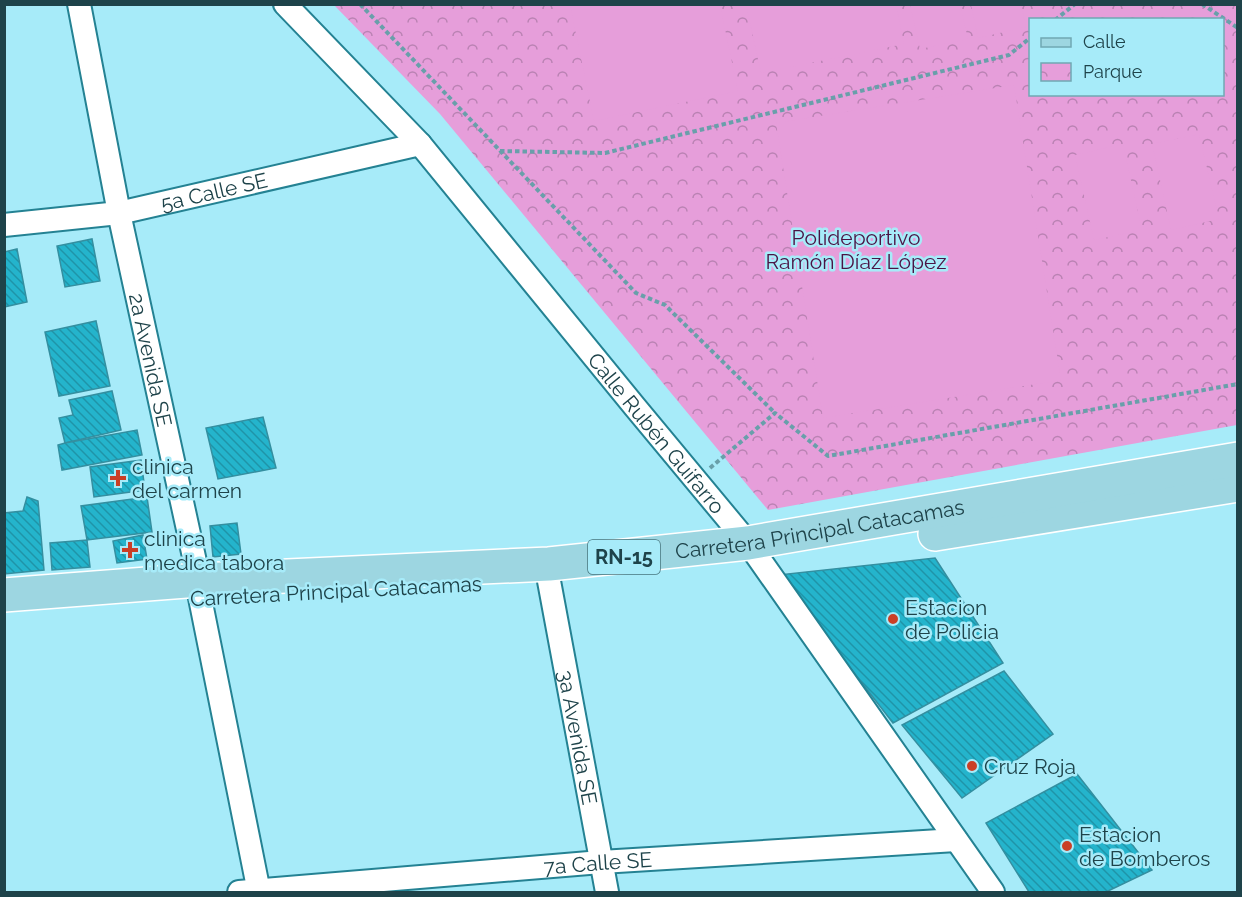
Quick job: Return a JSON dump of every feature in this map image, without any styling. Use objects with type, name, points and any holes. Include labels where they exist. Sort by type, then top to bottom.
[{"type":"main road","name":"Carretera Principal Catacamas","points":[[4,614],[200,589],[549,564],[754,553],[1238,459]]},
{"type":"main road","name":"Carretera Principal Catacamas","points":[[4,595],[549,581],[1238,485]]},
{"type":"street","name":"2a Avenida SE","points":[[79,4],[119,213],[200,589],[252,892]]},
{"type":"street","name":"Calle Rubén Guifarro","points":[[285,4],[420,144],[696,480],[754,553],[993,892]]},
{"type":"street","name":"5a Calle SE","points":[[4,225],[119,213],[420,144]]},
{"type":"street","name":"3a Avenida SE","points":[[549,581],[607,892]]},
{"type":"street","name":"7a Calle SE","points":[[252,892],[601,862],[956,840]]},
{"type":"path","points":[[360,4],[636,293],[665,305],[775,413],[828,456],[1238,384]]},
{"type":"path","points":[[1058,18],[1075,4]]},
{"type":"path","points":[[1202,4],[1223,18]]},
{"type":"path","points":[[1224,19],[1238,28]]},
{"type":"path","points":[[500,151],[604,153],[1010,55],[1029,39]]},
{"type":"path","points":[[696,480],[775,413]]},
{"type":"green space","name":"Polideportivo Ramón Díaz López","points":[[334,5],[1237,5],[1237,425],[768,510],[440,114]]},
{"type":"green space","points":[[570,5],[720,5],[738,91],[594,121]]},
{"type":"green space","points":[[746,5],[896,5],[904,44],[761,73]]},
{"type":"green space","points":[[910,5],[960,5],[968,39],[920,49]]},
{"type":"green space","points":[[971,5],[1021,5],[1026,27],[978,38]]},
{"type":"green space","points":[[1014,85],[1061,380],[823,418],[776,123]]},
{"type":"green space","points":[[1199,134],[1219,219],[1171,230],[1152,144]]},
{"type":"green space","points":[[1123,144],[1142,230],[1094,240],[1075,155]]},
{"type":"building","points":[[92,239],[100,281],[65,287],[57,246]]},
{"type":"building","points":[[17,249],[27,302],[4,307],[4,252]]},
{"type":"building","points":[[96,321],[110,386],[59,396],[45,332]]},
{"type":"building","points":[[112,391],[121,430],[65,443],[59,418],[73,415],[69,400]]},
{"type":"building","points":[[263,417],[276,468],[218,479],[206,428]]},
{"type":"building","points":[[137,430],[142,455],[62,470],[58,445]]},
{"type":"building","name":"clinica del carmen","points":[[141,460],[145,490],[94,497],[90,467]]},
{"type":"building","points":[[27,497],[38,501],[44,570],[4,574],[4,513],[23,511]]},
{"type":"building","points":[[147,497],[152,532],[87,540],[81,506]]},
{"type":"building","points":[[237,523],[241,554],[213,557],[210,526]]},
{"type":"building","name":"clinica medica tabora","points":[[143,535],[147,559],[117,563],[113,541]]},
{"type":"building","points":[[87,540],[90,567],[52,570],[50,543]]},
{"type":"building","name":"Estacion de Policia","points":[[935,558],[1003,663],[893,723],[778,575]]},
{"type":"building","name":"Cruz Roja","points":[[1004,671],[1053,734],[962,798],[902,725]]},
{"type":"building","name":"Estacion de Bomberos","points":[[1077,774],[1152,870],[1106,892],[1029,892],[986,823]]},
{"type":"place","name":"clinica del carmen","points":[[118,478]]},
{"type":"place","name":"clinica medica tabora","points":[[130,550]]},
{"type":"place","name":"Estacion de Policia","points":[[893,619]]},
{"type":"place","name":"Cruz Roja","points":[[972,766]]},
{"type":"place","name":"Estacion de Bomberos","points":[[1067,846]]}]
